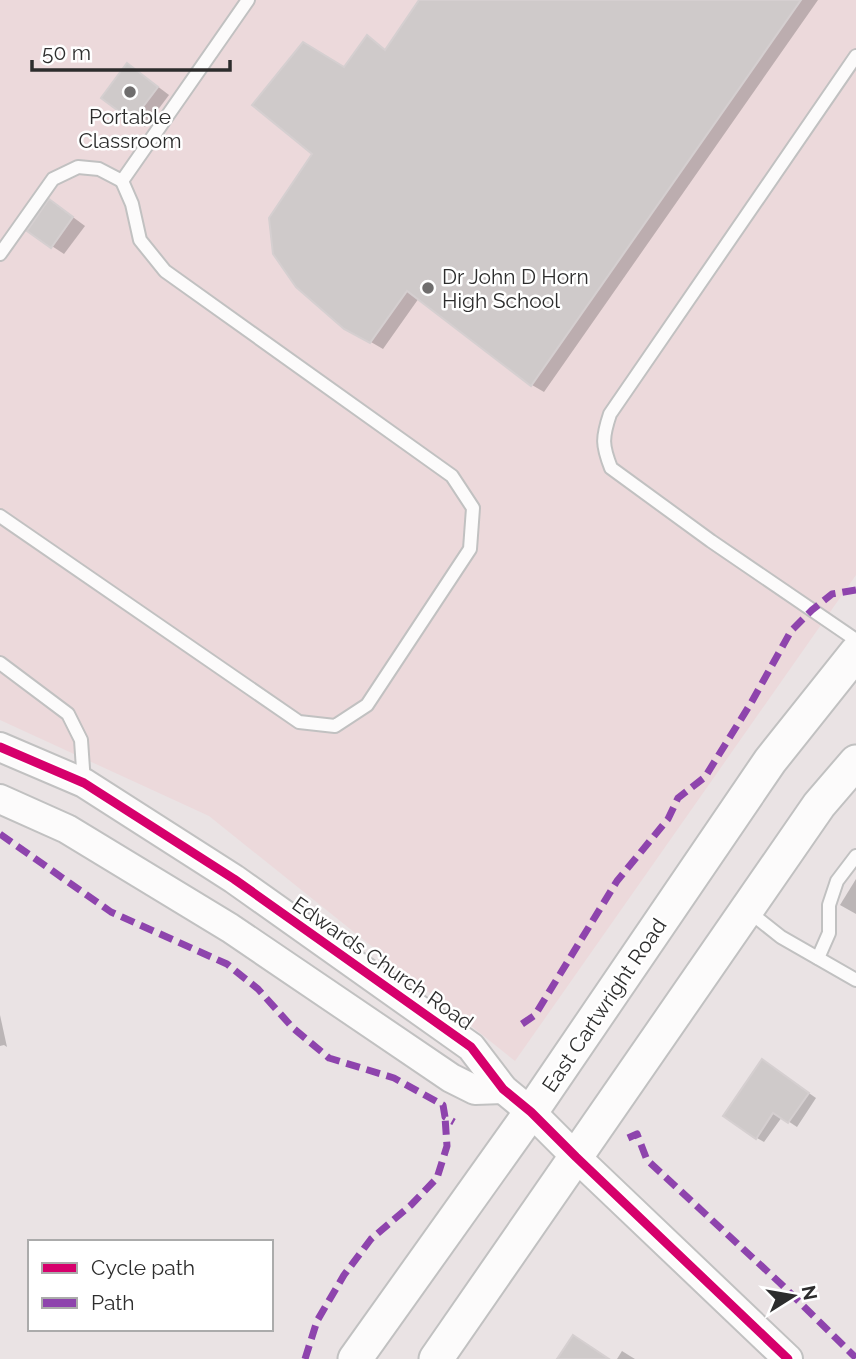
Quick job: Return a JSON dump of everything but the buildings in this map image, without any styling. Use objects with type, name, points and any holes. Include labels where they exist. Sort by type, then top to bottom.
[{"type":"main road","name":"East Cartwright Road","points":[[355,1359],[531,1112],[770,761],[856,653]]},
{"type":"main road","points":[[436,1359],[819,805],[856,762]]},
{"type":"street","name":"Edwards Church Road","points":[[0,747],[85,783],[234,879],[471,1047],[503,1088],[788,1359]]},
{"type":"street","points":[[0,799],[67,829],[230,928],[451,1078],[475,1090],[503,1088]]},
{"type":"lane","points":[[122,181],[248,0]]},
{"type":"lane","points":[[856,56],[610,414],[604,433],[604,450],[611,468],[711,541],[856,640]]},
{"type":"lane","points":[[0,254],[53,179],[78,167],[99,169],[122,181],[132,204],[140,240],[165,271],[452,476],[473,508],[470,549],[367,705],[335,726],[299,722],[0,516]]},
{"type":"lane","points":[[0,663],[68,714],[81,740],[85,783]]},
{"type":"lane","points":[[818,958],[829,933],[829,905],[837,881],[856,856]]},
{"type":"lane","points":[[747,910],[781,937],[856,980]]},
{"type":"shaded area","name":"Dr John D Horn High School","points":[[0,0],[856,0],[856,575],[515,1061],[209,816],[0,720]]},
{"type":"marked path","points":[[522,1024],[535,1015],[617,881],[668,819],[678,798],[705,777],[791,631],[832,594],[856,590]]},
{"type":"marked path","points":[[0,834],[111,912],[227,964],[258,989],[293,1028],[329,1058],[394,1078],[443,1105],[445,1117],[454,1122]]},
{"type":"marked path","points":[[305,1359],[317,1321],[344,1275],[371,1239],[411,1205],[437,1178],[447,1146],[445,1117]]},
{"type":"marked path","points":[[628,1138],[637,1134],[647,1160],[780,1283],[856,1358]]},
{"type":"cycle path","points":[[0,747],[84,783],[234,879],[471,1047],[503,1089],[531,1112],[788,1359]]},
{"type":"place","name":"Portable Classroom","points":[[130,92]]},
{"type":"place","name":"Dr John D Horn High School","points":[[428,288]]}]
